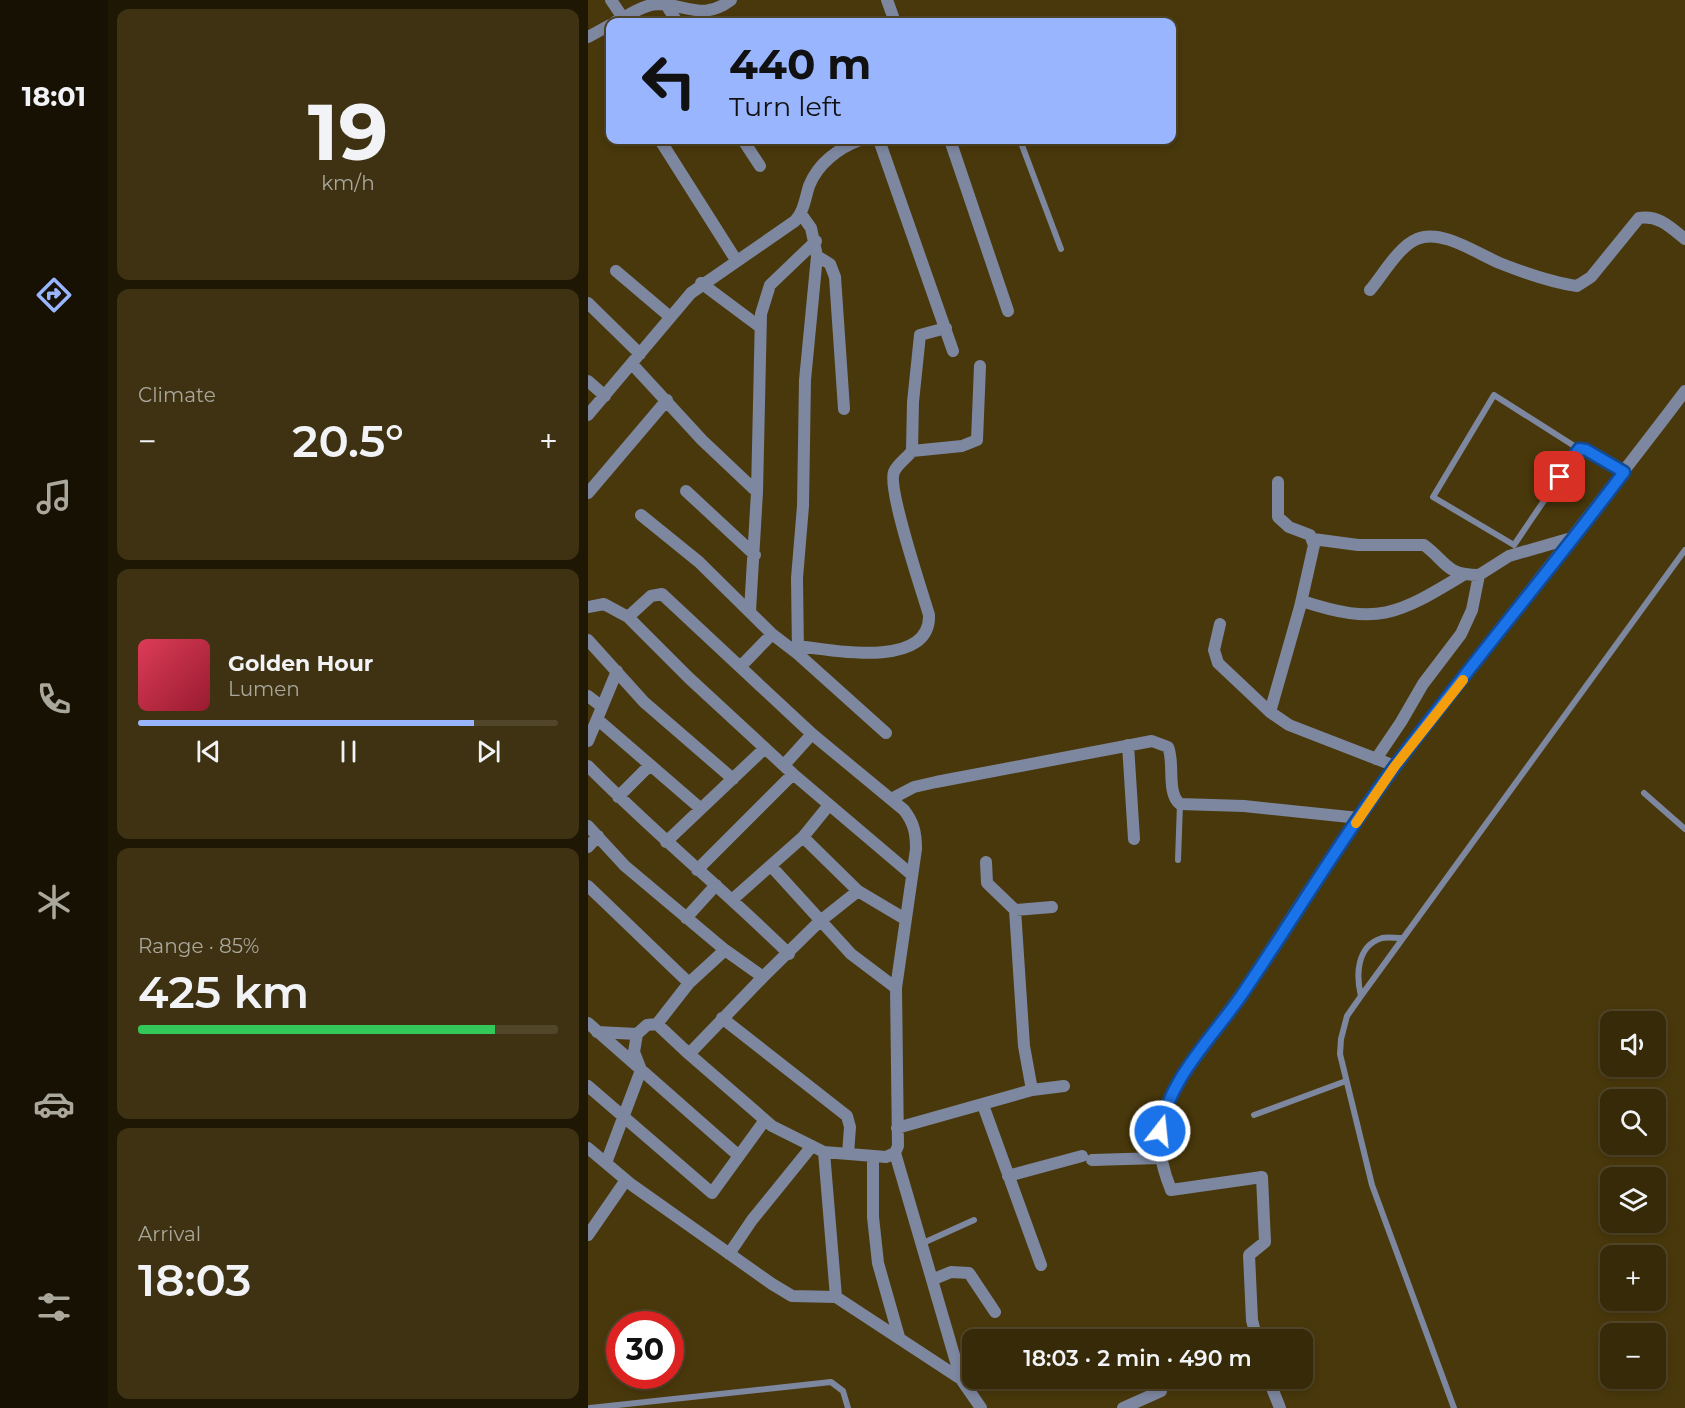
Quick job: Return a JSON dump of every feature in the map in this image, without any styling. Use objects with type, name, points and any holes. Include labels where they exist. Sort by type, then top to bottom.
[{"type":"street","points":[[611,0],[618,18]]},
{"type":"street","points":[[623,18],[643,8],[658,4],[670,3],[706,12],[731,0]]},
{"type":"street","points":[[887,0],[894,18]]},
{"type":"street","points":[[670,3],[676,18]]},
{"type":"street","points":[[588,36],[606,27]]},
{"type":"street","points":[[663,144],[736,260]]},
{"type":"street","points":[[746,144],[760,166]]},
{"type":"street","points":[[588,415],[669,316],[701,283],[801,214],[810,184],[821,167],[834,153],[852,144]]},
{"type":"street","points":[[880,144],[953,351]]},
{"type":"street","points":[[951,144],[1008,311]]},
{"type":"street","points":[[799,650],[797,578],[806,450],[806,380],[817,256],[816,241],[801,214]]},
{"type":"street","points":[[1370,290],[1414,240],[1427,236],[1443,239],[1503,265],[1577,286],[1591,277],[1639,218],[1652,216],[1663,221],[1685,239]]},
{"type":"street","points":[[750,611],[755,555],[761,314],[770,285],[816,241]]},
{"type":"street","points":[[817,256],[830,264],[835,277],[844,409]]},
{"type":"street","points":[[616,271],[669,316]]},
{"type":"street","points":[[701,283],[760,327]]},
{"type":"street","points":[[588,303],[702,440],[757,492]]},
{"type":"street","points":[[912,451],[913,402],[920,335],[946,328]]},
{"type":"street","points":[[799,650],[851,653],[898,650],[914,645],[925,636],[929,628],[929,615],[895,502],[892,480],[894,470],[912,451],[962,446],[977,440],[980,366]]},
{"type":"street","points":[[588,381],[605,396]]},
{"type":"street","points":[[1254,1329],[1249,1255],[1265,1242],[1262,1177],[1171,1190],[1160,1158],[1163,1112],[1176,1085],[1241,996],[1308,890],[1395,766],[1575,537],[1685,391]]},
{"type":"street","points":[[588,494],[667,400]]},
{"type":"street","points":[[1278,482],[1278,517],[1282,523],[1313,539],[1358,545],[1424,544],[1451,571],[1463,575],[1479,575],[1509,556],[1575,537]]},
{"type":"street","points":[[686,491],[755,555]]},
{"type":"street","points":[[640,515],[699,562],[772,634],[799,650],[886,733]]},
{"type":"street","points":[[1270,712],[1302,601],[1314,545],[1313,539]]},
{"type":"street","points":[[1302,601],[1339,613],[1372,615],[1412,606],[1463,575]]},
{"type":"street","points":[[1376,759],[1423,684],[1461,633],[1472,610],[1479,575]]},
{"type":"street","points":[[628,617],[651,596],[662,594],[742,665],[812,734],[904,810],[916,831],[916,849],[896,988],[898,1146],[895,1153],[934,1279],[961,1379],[981,1408]]},
{"type":"street","points":[[588,607],[604,604],[628,617],[788,769],[912,875]]},
{"type":"street","points":[[1220,624],[1215,650],[1218,663],[1270,712],[1289,725],[1395,766]]},
{"type":"street","points":[[742,665],[772,634]]},
{"type":"street","points":[[588,640],[644,702],[733,779]]},
{"type":"street","points":[[588,741],[617,671]]},
{"type":"street","points":[[588,696],[601,706]]},
{"type":"street","points":[[597,719],[700,808]]},
{"type":"street","points":[[697,870],[788,769],[812,734]]},
{"type":"street","points":[[891,799],[914,787],[936,782],[1152,741],[1168,747],[1172,754],[1174,794],[1180,804],[1244,806],[1359,818]]},
{"type":"street","points":[[1128,745],[1134,839]]},
{"type":"street","points":[[666,842],[765,748]]},
{"type":"street","points":[[618,797],[650,765]]},
{"type":"street","points":[[588,766],[666,842],[733,898],[789,954]]},
{"type":"street","points":[[733,898],[803,837],[829,806]]},
{"type":"street","points":[[588,826],[625,866],[725,950],[763,977]]},
{"type":"street","points":[[588,847],[598,836]]},
{"type":"street","points":[[803,837],[858,891],[905,919]]},
{"type":"street","points":[[986,862],[987,882],[1015,910],[1024,1046],[1032,1090]]},
{"type":"street","points":[[771,866],[819,922],[851,954],[896,988]]},
{"type":"street","points":[[686,918],[716,885]]},
{"type":"street","points":[[588,886],[689,983]]},
{"type":"street","points":[[689,1054],[819,922],[858,891]]},
{"type":"street","points":[[1015,910],[1052,907]]},
{"type":"street","points":[[606,1163],[641,1070],[634,1052],[637,1034],[647,1025],[657,1024],[689,983],[725,950]]},
{"type":"street","points":[[722,1018],[847,1116],[850,1127],[848,1154]]},
{"type":"street","points":[[657,1024],[765,1120],[812,1146],[824,1152],[886,1157],[895,1153]]},
{"type":"street","points":[[593,1028],[637,1034]]},
{"type":"street","points":[[593,1028],[739,1156]]},
{"type":"street","points":[[588,1086],[712,1193],[765,1120]]},
{"type":"street","points":[[897,1128],[1032,1090],[1064,1086]]},
{"type":"street","points":[[982,1105],[1041,1265]]},
{"type":"street","points":[[729,1254],[752,1220],[812,1146]]},
{"type":"street","points":[[588,1148],[627,1180],[729,1254],[792,1296],[836,1298],[899,1336],[961,1379]]},
{"type":"street","points":[[824,1152],[836,1298]]},
{"type":"street","points":[[873,1156],[873,1217],[878,1263],[899,1336]]},
{"type":"street","points":[[1008,1176],[1087,1158],[1160,1158]]},
{"type":"street","points":[[588,1235],[627,1180]]},
{"type":"street","points":[[934,1279],[951,1272],[969,1273],[975,1278],[995,1312]]},
{"type":"street","points":[[1272,1389],[1280,1408]]},
{"type":"street","points":[[1123,1408],[1161,1391]]},
{"type":"lane","points":[[1022,144],[1061,249]]},
{"type":"lane","points":[[1579,449],[1514,545],[1433,497],[1494,395],[1579,449],[1586,450],[1624,472]]},
{"type":"lane","points":[[1454,1408],[1372,1185],[1340,1054],[1347,1016],[1401,938],[1685,550]]},
{"type":"lane","points":[[1644,793],[1685,829]]},
{"type":"lane","points":[[1178,860],[1180,804]]},
{"type":"lane","points":[[1361,996],[1356,977],[1358,964],[1365,953],[1372,944],[1382,938],[1401,938]]},
{"type":"lane","points":[[1254,1115],[1346,1081]]},
{"type":"lane","points":[[922,1243],[974,1220]]},
{"type":"lane","points":[[590,1408],[831,1382],[843,1391],[848,1408]]},
{"type":"slow traffic","points":[[1356,823],[1395,766],[1463,680]]},
{"type":"route","points":[[1160,1131],[1163,1112],[1176,1085],[1241,996],[1308,890],[1395,766],[1624,472],[1586,450],[1579,449],[1560,477]]}]
